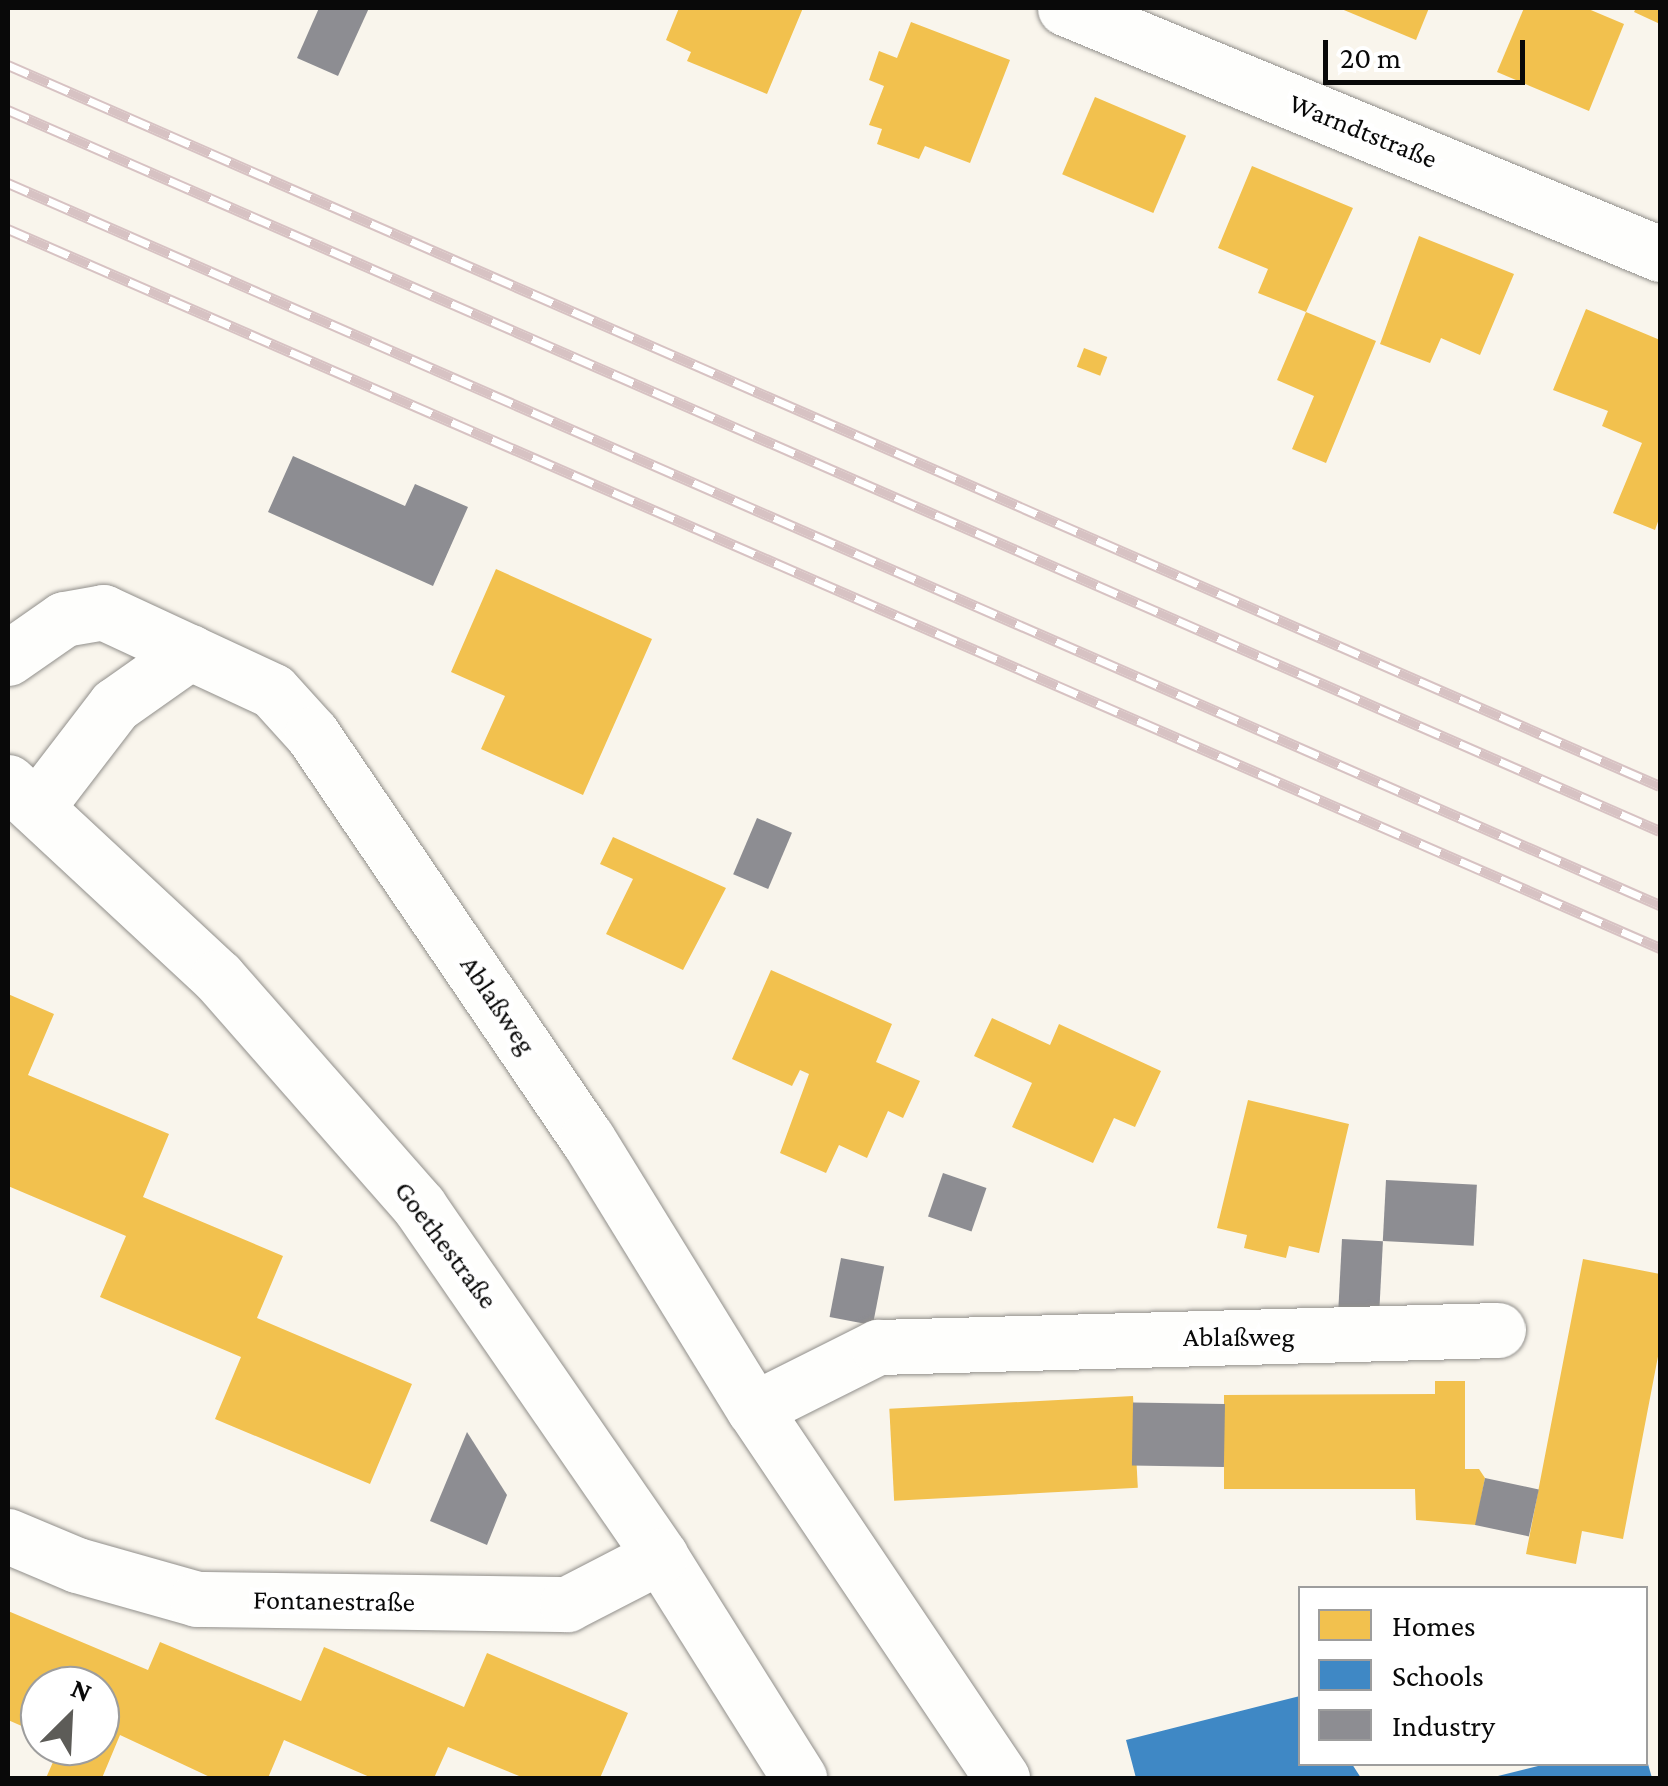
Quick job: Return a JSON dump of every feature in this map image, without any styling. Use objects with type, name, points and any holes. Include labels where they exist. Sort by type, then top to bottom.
[{"type":"street","name":"Warndtstraße","points":[[1065,8],[1660,254]]},
{"type":"street","name":"Ablaßweg","points":[[8,658],[64,620],[103,612],[273,692],[312,734],[586,1138],[754,1409],[1002,1778]]},
{"type":"street","points":[[23,793],[115,705],[190,652]]},
{"type":"street","name":"Goethestraße","points":[[23,793],[218,976],[419,1206],[660,1556],[798,1778]]},
{"type":"street","name":"Ablaßweg","points":[[754,1409],[878,1348],[1498,1330]]},
{"type":"street","name":"Fontanestraße","points":[[8,1536],[77,1566],[196,1599],[567,1604],[660,1556]]},
{"type":"building: Homes","points":[[679,8],[803,8],[767,94],[687,61],[691,52],[666,40]]},
{"type":"building: Homes","points":[[1339,8],[1429,8],[1416,40]]},
{"type":"building: Homes","points":[[1524,8],[1586,8],[1624,24],[1589,111],[1497,72]]},
{"type":"building: Homes","points":[[1636,8],[1660,8],[1660,24],[1634,12]]},
{"type":"building: Homes","points":[[911,22],[1010,60],[970,163],[925,146],[919,159],[877,144],[882,129],[869,125],[884,86],[869,80],[879,51],[897,58]]},
{"type":"building: Homes","points":[[1095,97],[1186,136],[1153,213],[1062,174]]},
{"type":"building: Homes","points":[[1252,166],[1353,208],[1306,312],[1258,293],[1268,269],[1218,248]]},
{"type":"building: Homes","points":[[1419,236],[1514,274],[1480,355],[1441,338],[1430,363],[1380,344]]},
{"type":"building: Homes","points":[[1586,309],[1660,340],[1660,516],[1655,530],[1613,513],[1642,443],[1602,426],[1608,411],[1553,390]]},
{"type":"building: Homes","points":[[1306,312],[1376,341],[1326,463],[1292,449],[1314,396],[1277,380]]},
{"type":"building: Homes","points":[[1084,348],[1107,357],[1100,376],[1077,367]]},
{"type":"building: Homes","points":[[496,569],[652,639],[583,795],[481,749],[505,696],[451,672]]},
{"type":"building: Homes","points":[[613,837],[726,888],[683,970],[606,934],[633,879],[600,864]]},
{"type":"building: Homes","points":[[771,970],[892,1024],[876,1062],[920,1081],[903,1118],[888,1111],[867,1158],[839,1145],[826,1173],[780,1153],[809,1074],[800,1070],[792,1086],[732,1059]]},
{"type":"building: Homes","points":[[8,994],[54,1014],[28,1075],[169,1134],[143,1197],[283,1256],[257,1318],[412,1384],[370,1484],[215,1419],[241,1357],[100,1297],[126,1236],[8,1186]]},
{"type":"building: Homes","points":[[992,1018],[1050,1045],[1059,1024],[1161,1071],[1135,1127],[1114,1118],[1093,1163],[1012,1127],[1032,1083],[974,1056]]},
{"type":"building: Homes","points":[[1248,1100],[1349,1124],[1319,1253],[1289,1246],[1286,1258],[1244,1248],[1247,1235],[1217,1228]]},
{"type":"building: Homes","points":[[1583,1259],[1660,1274],[1660,1346],[1623,1539],[1582,1531],[1576,1564],[1526,1554]]},
{"type":"building: Homes","points":[[1435,1381],[1465,1381],[1465,1469],[1479,1469],[1485,1478],[1476,1525],[1416,1520],[1415,1489],[1224,1489],[1224,1395],[1435,1394]]},
{"type":"building: Homes","points":[[1133,1396],[1138,1488],[894,1501],[889,1409]]},
{"type":"building: Homes","points":[[8,1611],[148,1670],[160,1642],[301,1701],[324,1647],[464,1707],[487,1653],[628,1713],[600,1778],[524,1778],[448,1747],[434,1778],[372,1778],[284,1740],[268,1778],[212,1778],[120,1735],[120,1666],[20,1666],[20,1725],[8,1720]]},
{"type":"building: Homes","points":[[51,1766],[107,1766],[102,1778],[46,1778]]},
{"type":"building: Schools","points":[[1298,1697],[1298,1766],[1353,1766],[1361,1778],[1136,1778],[1126,1740]]},
{"type":"building: Schools","points":[[1648,1764],[1652,1778],[1490,1778],[1538,1766]]},
{"type":"building: Industry","points":[[319,8],[369,8],[338,76],[297,58]]},
{"type":"building: Industry","points":[[293,456],[405,506],[415,484],[468,507],[433,586],[268,512]]},
{"type":"building: Industry","points":[[757,818],[792,833],[768,889],[733,874]]},
{"type":"building: Industry","points":[[943,1173],[986,1188],[972,1231],[928,1216]]},
{"type":"building: Industry","points":[[1386,1180],[1477,1185],[1474,1246],[1383,1241]]},
{"type":"building: Industry","points":[[1342,1239],[1383,1241],[1379,1312],[1338,1310]]},
{"type":"building: Industry","points":[[841,1258],[884,1266],[873,1325],[830,1317]]},
{"type":"building: Industry","points":[[1133,1402],[1225,1404],[1224,1467],[1132,1465]]},
{"type":"building: Industry","points":[[467,1432],[507,1495],[487,1545],[430,1521]]},
{"type":"building: Industry","points":[[1485,1478],[1539,1489],[1529,1536],[1475,1525]]},
{"type":"railway","points":[[8,65],[1660,786]]},
{"type":"railway","points":[[8,110],[1660,831]]},
{"type":"railway","points":[[8,183],[1660,905]]},
{"type":"railway","points":[[8,229],[1660,948]]}]
